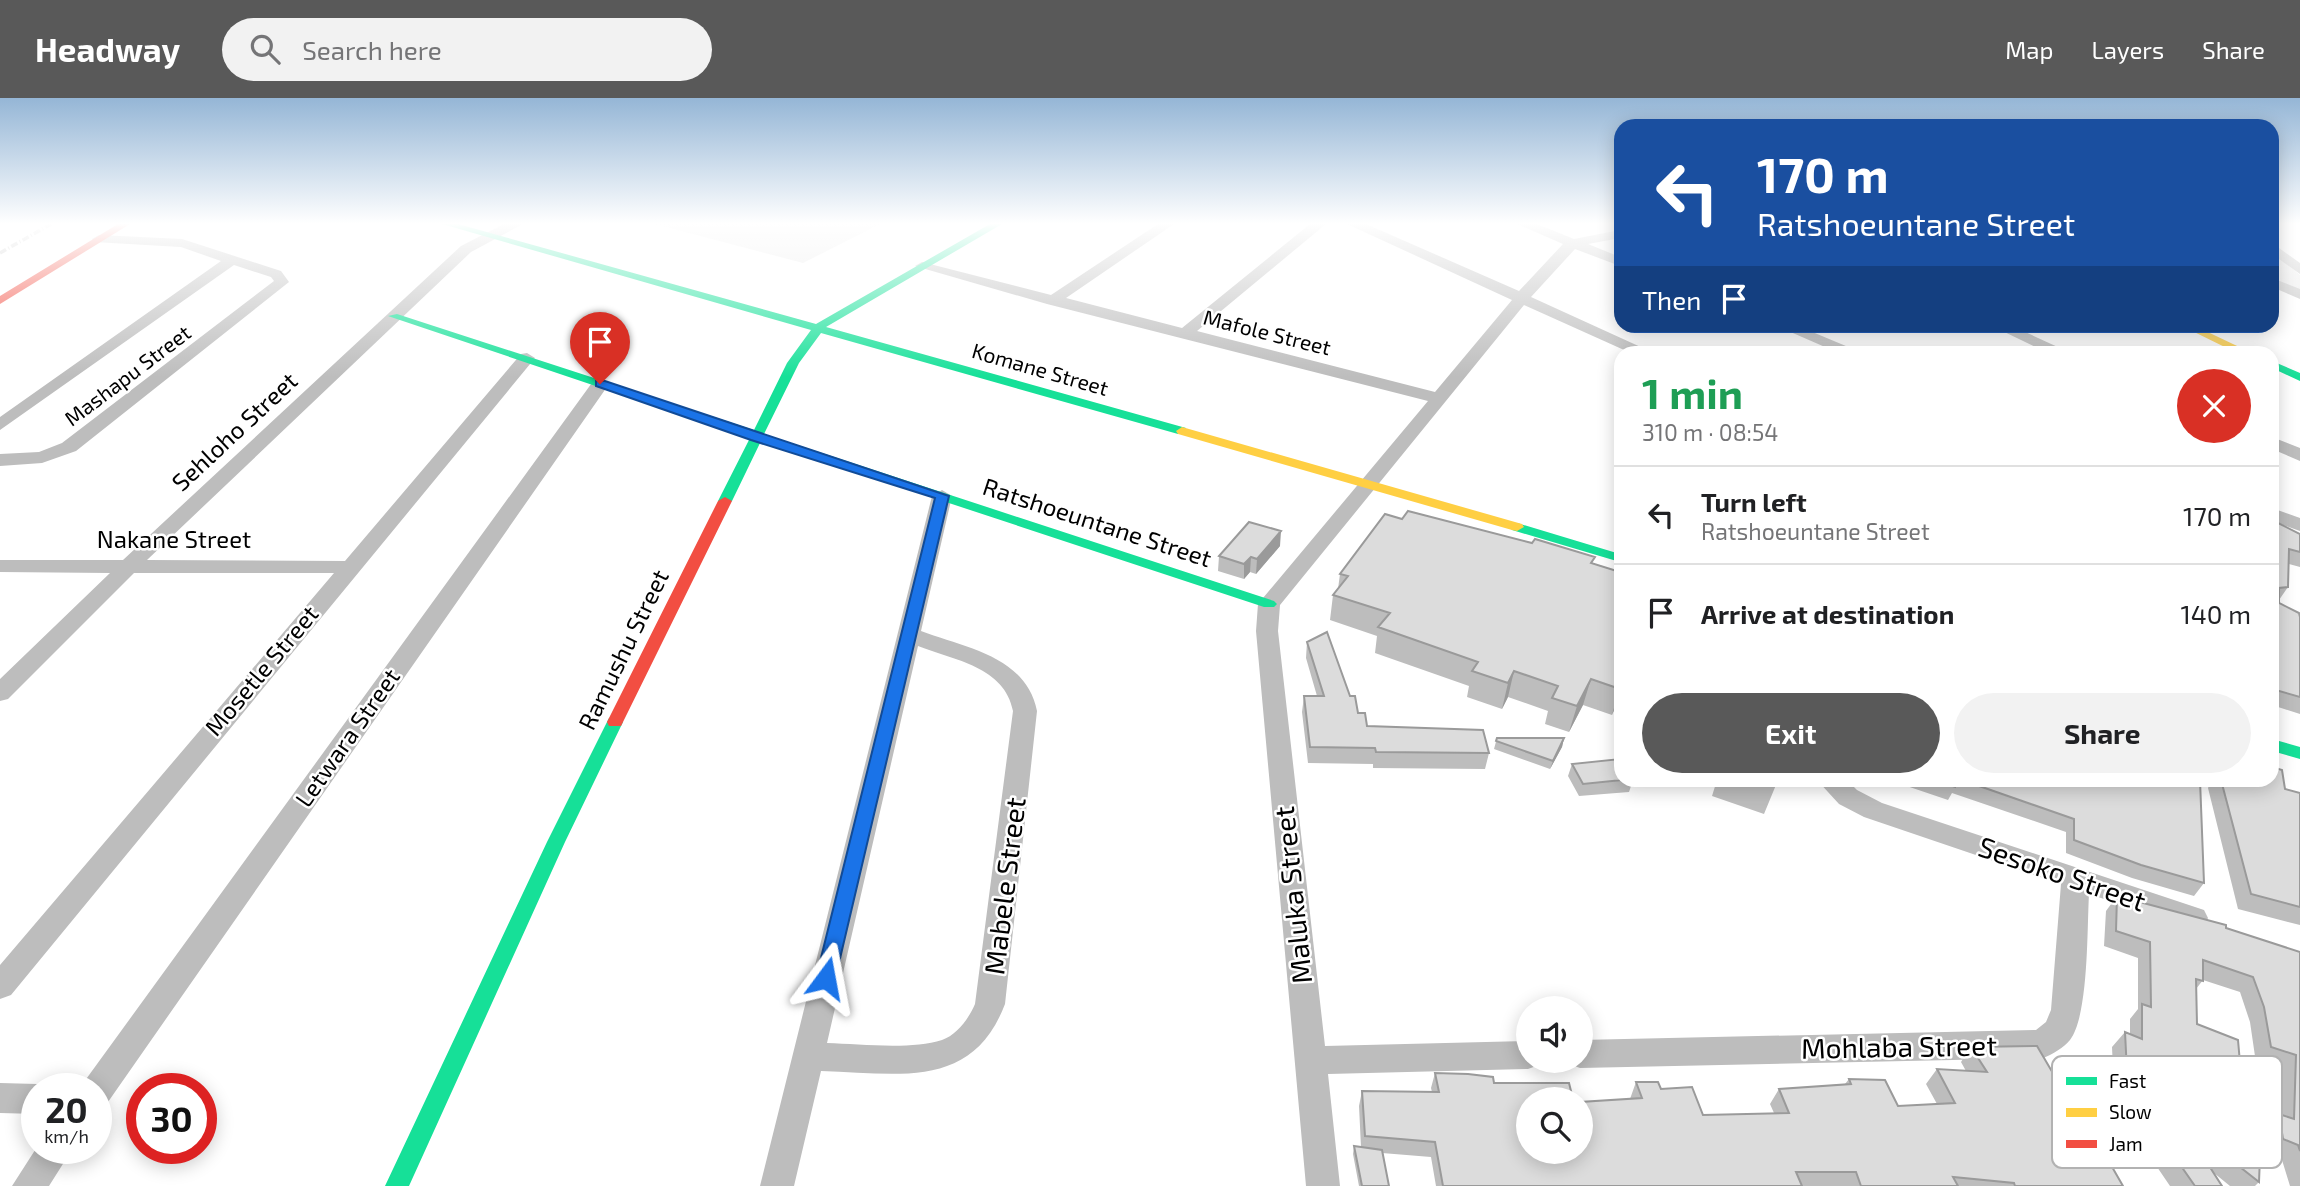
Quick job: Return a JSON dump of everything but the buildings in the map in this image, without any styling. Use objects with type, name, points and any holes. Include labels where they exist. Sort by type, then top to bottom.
[{"type":"street","points":[[0,300],[41,275]]},
{"type":"street","points":[[0,425],[210,275]]},
{"type":"street","name":"Mashapu Street","points":[[0,460],[42,457],[69,447],[282,282],[277,275]]},
{"type":"street","name":"Sehloho Street","points":[[0,693],[129,566],[438,275]]},
{"type":"street","name":"Komane Street","points":[[628,275],[1368,483],[1614,556]]},
{"type":"street","name":"Ramushu Street","points":[[397,1186],[556,842],[793,363],[819,327],[907,275]]},
{"type":"street","name":"Mafole Street","points":[[955,275],[1438,398]]},
{"type":"street","points":[[1052,301],[1091,275]]},
{"type":"street","points":[[1184,334],[1257,275]]},
{"type":"street","points":[[1469,275],[1630,346]]},
{"type":"street","points":[[1269,604],[1541,275]]},
{"type":"street","points":[[2279,285],[2300,294]]},
{"type":"street","name":"Ratshoeuntane Street","points":[[393,316],[1269,604]]},
{"type":"street","points":[[1803,333],[1836,346]]},
{"type":"street","points":[[2016,333],[2046,346]]},
{"type":"street","points":[[2202,333],[2231,346]]},
{"type":"street","name":"Mosetle Street","points":[[0,986],[348,567],[527,358]]},
{"type":"street","points":[[2279,367],[2300,377]]},
{"type":"street","name":"Letwara Street","points":[[110,1073],[600,384]]},
{"type":"street","points":[[2279,446],[2300,455]]},
{"type":"street","points":[[777,1186],[942,496]]},
{"type":"street","points":[[2279,517],[2300,525]]},
{"type":"street","name":"Nakane Street","points":[[0,566],[348,567]]},
{"type":"street","name":"Maluka Street","points":[[1269,604],[1267,631],[1322,1186]]},
{"type":"street","name":"Mabele Street","points":[[808,1057],[930,1056],[952,1051],[971,1037],[983,1022],[990,1004],[1025,711],[1023,697],[1009,675],[996,667],[907,634]]},
{"type":"street","points":[[2279,747],[2300,753]]},
{"type":"street","name":"Sesoko Street","points":[[1837,787],[1848,797],[1873,810],[2221,928]]},
{"type":"street","name":"Mohlaba Street","points":[[1593,1054],[2043,1044],[2059,1030],[2066,1010],[2076,878]]},
{"type":"street","points":[[1310,1060],[1516,1055]]},
{"type":"street","points":[[0,1098],[21,1099]]},
{"type":"street","points":[[29,1186],[45,1164]]},
{"type":"shaded area","points":[[2279,275],[2300,275],[2300,290],[2279,282]]},
{"type":"traffic: fast","points":[[627,275],[1182,431]]},
{"type":"traffic: fast","points":[[725,501],[793,363],[819,327],[909,275]]},
{"type":"traffic: fast","points":[[393,316],[1269,604]]},
{"type":"traffic: fast","points":[[2279,367],[2300,377]]},
{"type":"traffic: fast","points":[[1517,527],[1614,556]]},
{"type":"traffic: fast","points":[[397,1186],[556,842],[615,722]]},
{"type":"traffic: fast","points":[[2279,747],[2300,753]]},
{"type":"traffic: slow","points":[[2202,333],[2231,346]]},
{"type":"traffic: slow","points":[[1182,431],[1517,527]]},
{"type":"traffic: jam","points":[[0,301],[43,275]]},
{"type":"traffic: jam","points":[[615,722],[725,501]]},
{"type":"route","points":[[600,384],[942,496],[826,978]]}]
